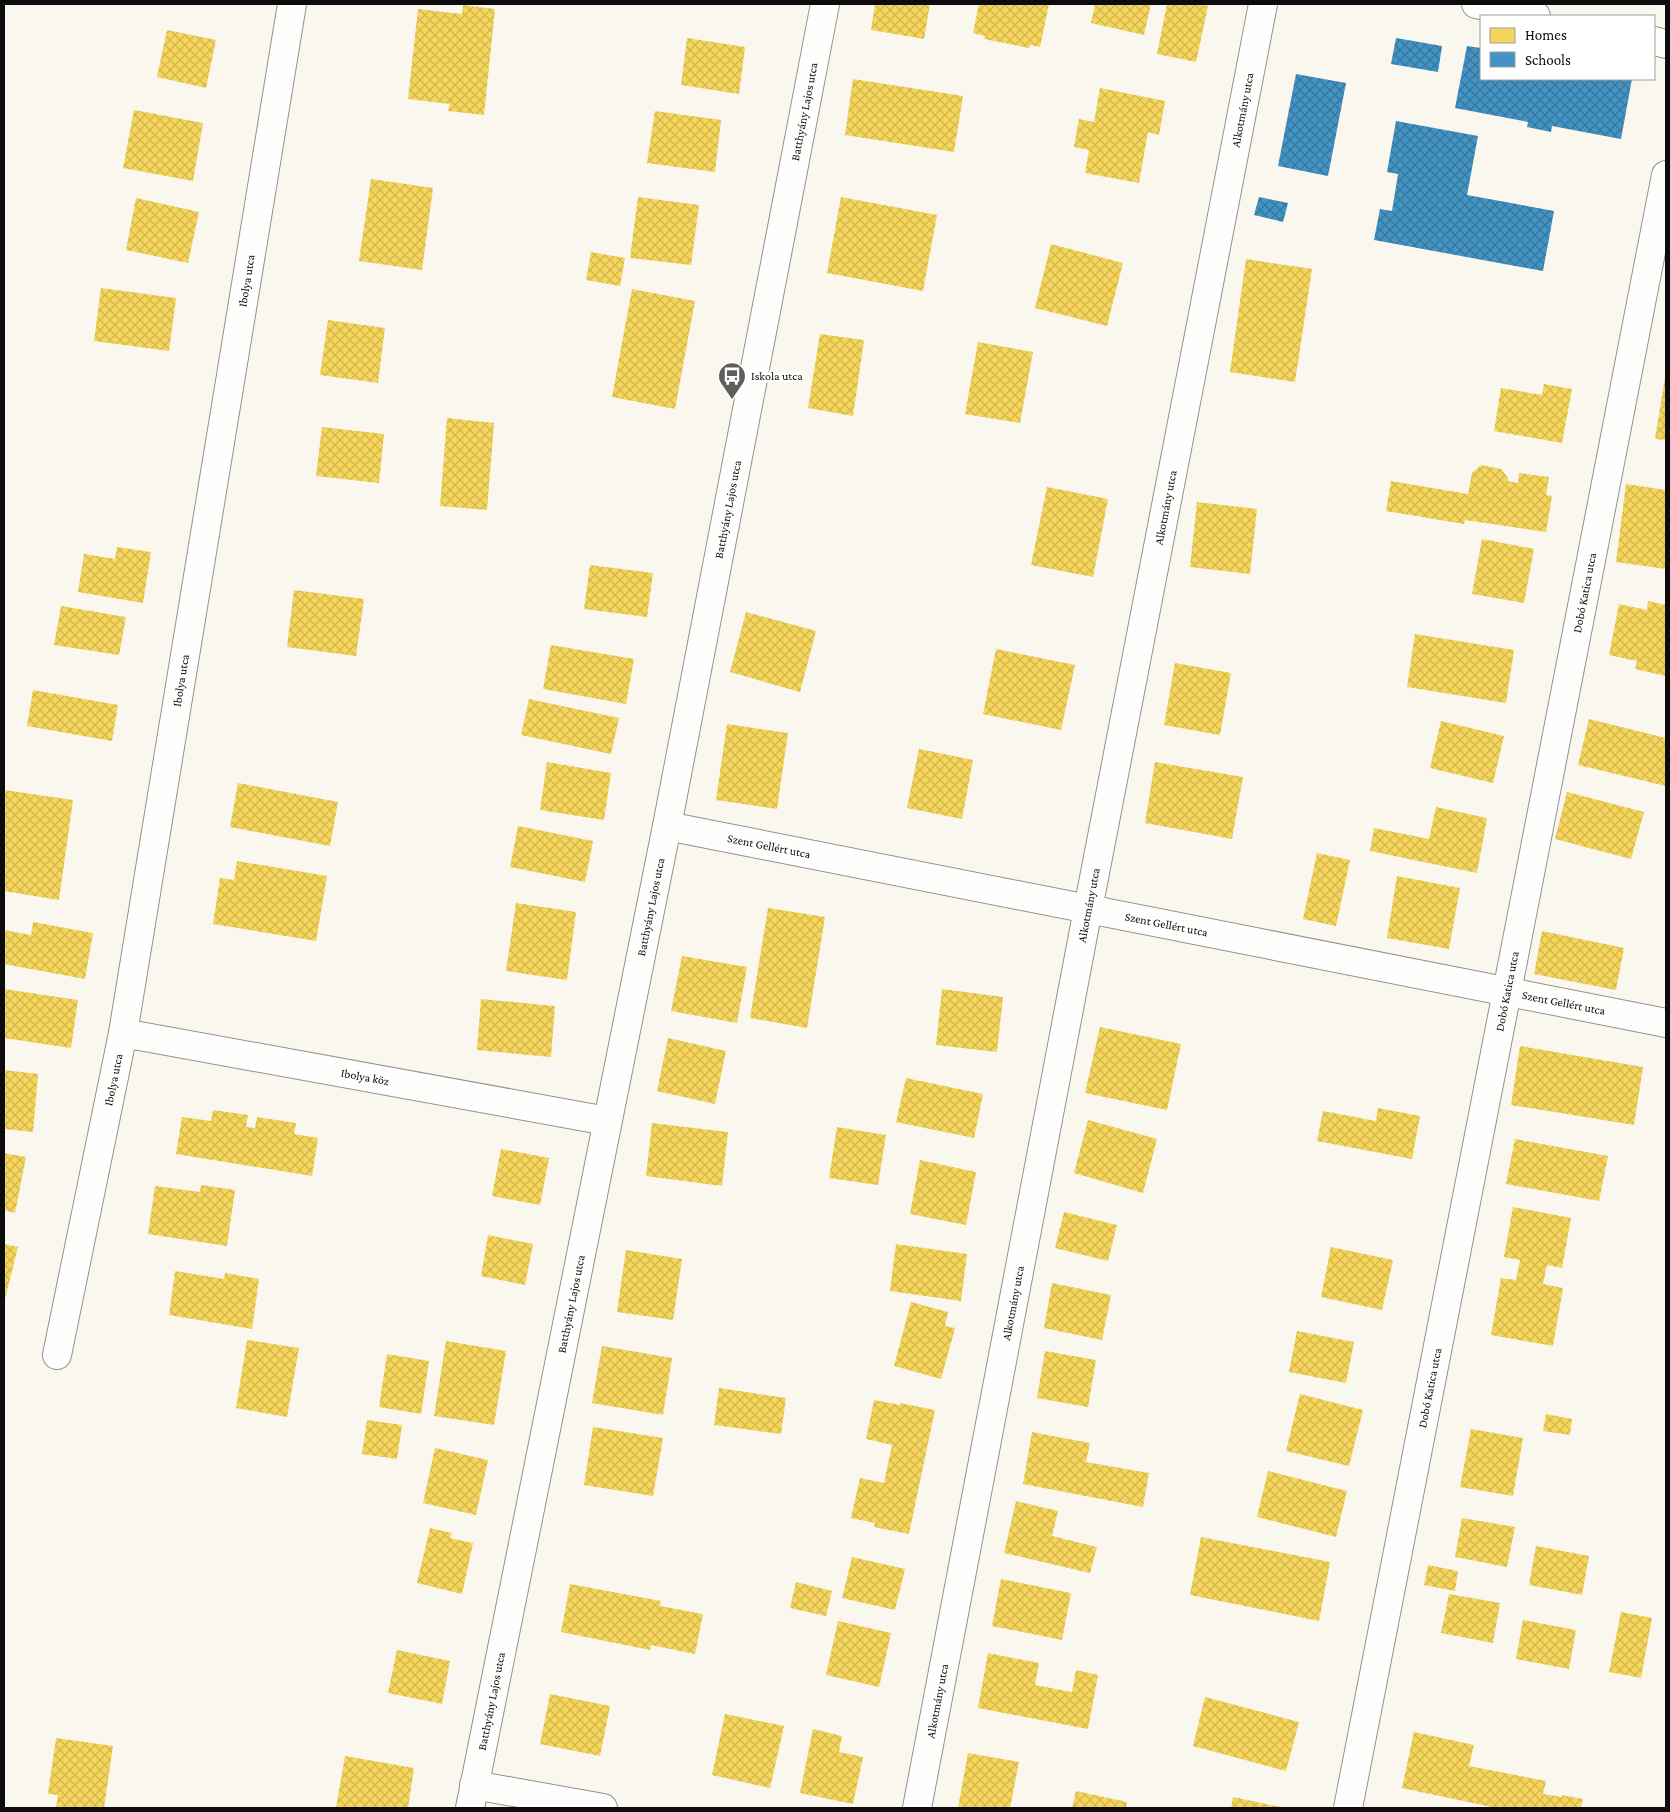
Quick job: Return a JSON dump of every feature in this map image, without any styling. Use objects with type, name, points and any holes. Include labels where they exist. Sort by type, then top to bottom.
[{"type":"street","name":"Ibolya utca","points":[[57,1355],[123,1033],[292,4]]},
{"type":"street","name":"Batthyány Lajos utca","points":[[472,1797],[667,826],[825,4]]},
{"type":"street","name":"Alkotmány utca","points":[[917,1808],[1263,4]]},
{"type":"street","points":[[1476,4],[1531,15]]},
{"type":"street","name":"Dobó Katica utca","points":[[1348,1808],[1666,175]]},
{"type":"street","name":"Szent Gellért utca","points":[[667,826],[1666,1023]]},
{"type":"street","name":"Ibolya köz","points":[[123,1033],[607,1121]]},
{"type":"street","points":[[472,1797],[604,1808]]},
{"type":"building: Homes","points":[[875,4],[930,4],[924,39],[871,30]]},
{"type":"building: Homes","points":[[979,4],[1049,4],[1040,47],[1030,45],[1029,48],[984,39],[985,36],[973,33]]},
{"type":"building: Homes","points":[[1095,4],[1151,4],[1144,35],[1091,23]]},
{"type":"building: Homes","points":[[1167,4],[1208,6],[1196,62],[1157,54]]},
{"type":"building: Homes","points":[[463,5],[495,9],[484,115],[448,111],[450,104],[408,99],[418,9],[462,14]]},
{"type":"building: Homes","points":[[167,30],[216,40],[206,88],[157,77]]},
{"type":"building: Homes","points":[[687,38],[745,47],[739,94],[681,85]]},
{"type":"building: Homes","points":[[853,79],[963,96],[954,152],[845,135]]},
{"type":"building: Homes","points":[[1100,88],[1165,101],[1159,135],[1148,132],[1139,183],[1085,173],[1089,150],[1074,147],[1079,119],[1094,122]]},
{"type":"building: Homes","points":[[134,110],[203,123],[193,181],[123,168]]},
{"type":"building: Homes","points":[[655,111],[721,120],[715,172],[647,163]]},
{"type":"building: Homes","points":[[371,179],[433,188],[422,270],[359,261]]},
{"type":"building: Homes","points":[[638,197],[699,205],[691,265],[630,258]]},
{"type":"building: Homes","points":[[841,197],[937,215],[923,291],[827,273]]},
{"type":"building: Homes","points":[[136,198],[199,212],[188,263],[126,250]]},
{"type":"building: Homes","points":[[1051,244],[1123,263],[1107,326],[1035,308]]},
{"type":"building: Homes","points":[[591,252],[625,258],[620,286],[586,280]]},
{"type":"building: Homes","points":[[1246,259],[1312,269],[1295,382],[1230,372]]},
{"type":"building: Homes","points":[[101,288],[176,298],[169,351],[94,341]]},
{"type":"building: Homes","points":[[632,289],[695,301],[675,409],[612,397]]},
{"type":"building: Homes","points":[[328,320],[385,328],[378,383],[320,375]]},
{"type":"building: Homes","points":[[820,334],[864,340],[853,416],[808,408]]},
{"type":"building: Homes","points":[[978,342],[1033,352],[1020,423],[965,414]]},
{"type":"building: Homes","points":[[1666,377],[1666,440],[1655,439]]},
{"type":"building: Homes","points":[[1544,384],[1572,389],[1562,443],[1494,431],[1501,388],[1542,395]]},
{"type":"building: Homes","points":[[447,418],[494,423],[487,510],[440,506]]},
{"type":"building: Homes","points":[[322,427],[384,434],[379,483],[316,476]]},
{"type":"building: Homes","points":[[1481,465],[1501,469],[1508,478],[1508,481],[1518,483],[1519,473],[1549,477],[1546,495],[1552,496],[1546,532],[1465,520],[1464,524],[1386,511],[1391,481],[1468,494],[1472,473]]},
{"type":"building: Homes","points":[[1626,484],[1666,490],[1666,569],[1616,562]]},
{"type":"building: Homes","points":[[1047,487],[1108,499],[1093,577],[1031,565]]},
{"type":"building: Homes","points":[[1197,502],[1257,509],[1250,574],[1190,567]]},
{"type":"building: Homes","points":[[1482,539],[1534,549],[1524,603],[1472,594]]},
{"type":"building: Homes","points":[[117,547],[151,552],[143,603],[78,592],[84,554],[115,559]]},
{"type":"building: Homes","points":[[590,565],[653,573],[647,617],[584,609]]},
{"type":"building: Homes","points":[[294,590],[364,599],[356,656],[287,647]]},
{"type":"building: Homes","points":[[1648,601],[1666,605],[1666,676],[1635,669],[1637,661],[1609,655],[1619,604],[1647,610]]},
{"type":"building: Homes","points":[[61,606],[126,617],[119,655],[54,645]]},
{"type":"building: Homes","points":[[746,612],[816,631],[800,692],[730,672]]},
{"type":"building: Homes","points":[[1415,634],[1514,650],[1506,703],[1407,687]]},
{"type":"building: Homes","points":[[551,645],[634,659],[626,704],[543,689]]},
{"type":"building: Homes","points":[[996,649],[1075,665],[1061,730],[983,714]]},
{"type":"building: Homes","points":[[1175,663],[1231,673],[1220,735],[1164,725]]},
{"type":"building: Homes","points":[[33,690],[118,705],[112,741],[27,726]]},
{"type":"building: Homes","points":[[529,699],[619,718],[611,754],[521,735]]},
{"type":"building: Homes","points":[[1589,719],[1666,738],[1666,786],[1578,765]]},
{"type":"building: Homes","points":[[1441,721],[1504,736],[1493,783],[1430,768]]},
{"type":"building: Homes","points":[[727,724],[788,733],[777,809],[716,800]]},
{"type":"building: Homes","points":[[919,749],[973,760],[962,819],[907,808]]},
{"type":"building: Homes","points":[[547,762],[611,773],[604,820],[540,810]]},
{"type":"building: Homes","points":[[1155,762],[1243,777],[1232,839],[1145,823]]},
{"type":"building: Homes","points":[[238,783],[338,802],[330,846],[230,827]]},
{"type":"building: Homes","points":[[4,790],[73,800],[59,900],[4,891]]},
{"type":"building: Homes","points":[[1567,792],[1644,812],[1631,859],[1555,839]]},
{"type":"building: Homes","points":[[1436,807],[1487,818],[1477,873],[1370,851],[1374,828],[1429,839]]},
{"type":"building: Homes","points":[[518,826],[593,841],[585,882],[510,867]]},
{"type":"building: Homes","points":[[1317,853],[1350,860],[1336,926],[1303,919]]},
{"type":"building: Homes","points":[[237,861],[327,876],[316,941],[213,924],[220,878],[234,880]]},
{"type":"building: Homes","points":[[1397,876],[1460,888],[1449,949],[1387,938]]},
{"type":"building: Homes","points":[[516,903],[576,912],[567,980],[506,971]]},
{"type":"building: Homes","points":[[768,908],[825,917],[807,1028],[750,1018]]},
{"type":"building: Homes","points":[[33,922],[93,933],[85,979],[4,964],[4,930],[31,935]]},
{"type":"building: Homes","points":[[1542,931],[1624,948],[1616,990],[1534,974]]},
{"type":"building: Homes","points":[[682,956],[747,967],[737,1023],[671,1011]]},
{"type":"building: Homes","points":[[4,989],[78,1000],[71,1048],[4,1038]]},
{"type":"building: Homes","points":[[942,989],[1003,997],[997,1052],[936,1045]]},
{"type":"building: Homes","points":[[481,999],[555,1006],[551,1057],[477,1050]]},
{"type":"building: Homes","points":[[1100,1027],[1181,1044],[1167,1110],[1085,1093]]},
{"type":"building: Homes","points":[[668,1038],[726,1051],[715,1104],[657,1091]]},
{"type":"building: Homes","points":[[1520,1046],[1643,1067],[1634,1125],[1511,1105]]},
{"type":"building: Homes","points":[[4,1070],[38,1074],[33,1132],[4,1129]]},
{"type":"building: Homes","points":[[906,1078],[983,1094],[974,1138],[896,1122]]},
{"type":"building: Homes","points":[[1378,1108],[1420,1116],[1412,1159],[1317,1141],[1323,1111],[1376,1121]]},
{"type":"building: Homes","points":[[213,1110],[248,1115],[246,1127],[255,1128],[257,1117],[296,1123],[294,1134],[318,1138],[312,1176],[176,1154],[182,1117],[211,1121]]},
{"type":"building: Homes","points":[[1088,1120],[1157,1139],[1143,1193],[1074,1173]]},
{"type":"building: Homes","points":[[652,1123],[728,1132],[722,1186],[646,1176]]},
{"type":"building: Homes","points":[[837,1127],[886,1135],[878,1185],[829,1178]]},
{"type":"building: Homes","points":[[1515,1139],[1608,1156],[1599,1201],[1506,1184]]},
{"type":"building: Homes","points":[[501,1149],[549,1158],[540,1205],[492,1196]]},
{"type":"building: Homes","points":[[4,1153],[26,1157],[15,1213],[4,1210]]},
{"type":"building: Homes","points":[[920,1160],[976,1172],[966,1225],[910,1214]]},
{"type":"building: Homes","points":[[201,1185],[235,1190],[227,1246],[148,1234],[155,1186],[200,1192]]},
{"type":"building: Homes","points":[[1513,1207],[1571,1218],[1562,1268],[1547,1265],[1543,1284],[1563,1288],[1553,1346],[1491,1335],[1501,1278],[1516,1280],[1520,1260],[1504,1257]]},
{"type":"building: Homes","points":[[1064,1212],[1117,1225],[1108,1261],[1055,1248]]},
{"type":"building: Homes","points":[[488,1235],[533,1244],[525,1285],[481,1276]]},
{"type":"building: Homes","points":[[4,1244],[18,1247],[4,1303]]},
{"type":"building: Homes","points":[[896,1244],[967,1254],[961,1301],[890,1291]]},
{"type":"building: Homes","points":[[1331,1247],[1393,1260],[1382,1310],[1321,1297]]},
{"type":"building: Homes","points":[[626,1250],[682,1259],[673,1320],[617,1312]]},
{"type":"building: Homes","points":[[175,1271],[224,1279],[225,1273],[259,1279],[252,1329],[169,1315]]},
{"type":"building: Homes","points":[[1052,1283],[1111,1295],[1102,1340],[1044,1328]]},
{"type":"building: Homes","points":[[911,1302],[948,1312],[945,1326],[955,1328],[941,1379],[894,1366]]},
{"type":"building: Homes","points":[[1297,1331],[1354,1342],[1346,1383],[1289,1372]]},
{"type":"building: Homes","points":[[247,1340],[299,1348],[287,1417],[236,1408]]},
{"type":"building: Homes","points":[[446,1341],[506,1351],[494,1425],[434,1416]]},
{"type":"building: Homes","points":[[602,1346],[672,1358],[663,1415],[592,1403]]},
{"type":"building: Homes","points":[[1045,1351],[1096,1360],[1088,1407],[1037,1398]]},
{"type":"building: Homes","points":[[387,1354],[429,1361],[421,1414],[379,1407]]},
{"type":"building: Homes","points":[[719,1388],[786,1398],[781,1434],[714,1425]]},
{"type":"building: Homes","points":[[1300,1394],[1363,1410],[1349,1466],[1286,1451]]},
{"type":"building: Homes","points":[[874,1400],[935,1410],[909,1534],[874,1527],[875,1523],[851,1518],[860,1478],[884,1483],[892,1445],[866,1439]]},
{"type":"building: Homes","points":[[1546,1414],[1572,1419],[1570,1435],[1543,1431]]},
{"type":"building: Homes","points":[[367,1420],[402,1425],[397,1459],[362,1454]]},
{"type":"building: Homes","points":[[593,1427],[663,1438],[653,1496],[584,1485]]},
{"type":"building: Homes","points":[[1471,1429],[1523,1438],[1513,1496],[1460,1487]]},
{"type":"building: Homes","points":[[1032,1432],[1090,1443],[1086,1462],[1149,1473],[1143,1507],[1023,1484]]},
{"type":"building: Homes","points":[[435,1448],[488,1460],[476,1515],[423,1503]]},
{"type":"building: Homes","points":[[1268,1471],[1347,1491],[1336,1537],[1257,1517]]},
{"type":"building: Homes","points":[[1016,1501],[1058,1511],[1052,1536],[1097,1547],[1090,1573],[1004,1553]]},
{"type":"building: Homes","points":[[1462,1518],[1515,1527],[1507,1567],[1455,1557]]},
{"type":"building: Homes","points":[[430,1528],[452,1533],[450,1538],[473,1543],[462,1594],[417,1583]]},
{"type":"building: Homes","points":[[1201,1537],[1330,1562],[1319,1621],[1190,1595]]},
{"type":"building: Homes","points":[[1536,1546],[1589,1556],[1582,1595],[1529,1585]]},
{"type":"building: Homes","points":[[852,1557],[905,1569],[895,1610],[842,1598]]},
{"type":"building: Homes","points":[[1428,1565],[1458,1571],[1455,1591],[1424,1585]]},
{"type":"building: Homes","points":[[1001,1579],[1071,1593],[1062,1640],[992,1626]]},
{"type":"building: Homes","points":[[796,1582],[832,1591],[826,1616],[790,1608]]},
{"type":"building: Homes","points":[[570,1584],[661,1601],[660,1606],[703,1614],[695,1654],[651,1645],[650,1650],[561,1632]]},
{"type":"building: Homes","points":[[1449,1594],[1500,1603],[1493,1643],[1441,1633]]},
{"type":"building: Homes","points":[[1621,1612],[1652,1618],[1641,1678],[1609,1672]]},
{"type":"building: Homes","points":[[1523,1620],[1576,1630],[1569,1669],[1516,1659]]},
{"type":"building: Homes","points":[[838,1621],[891,1633],[879,1687],[826,1675]]},
{"type":"building: Homes","points":[[397,1650],[450,1661],[442,1704],[388,1693]]},
{"type":"building: Homes","points":[[988,1653],[1039,1663],[1035,1685],[1072,1692],[1076,1670],[1098,1675],[1088,1729],[978,1708]]},
{"type":"building: Homes","points":[[550,1694],[610,1706],[600,1756],[540,1744]]},
{"type":"building: Homes","points":[[1205,1697],[1299,1722],[1286,1771],[1193,1746]]},
{"type":"building: Homes","points":[[725,1714],[784,1726],[770,1788],[712,1775]]},
{"type":"building: Homes","points":[[813,1729],[842,1736],[839,1752],[863,1757],[853,1804],[800,1793]]},
{"type":"building: Homes","points":[[1414,1732],[1474,1745],[1469,1766],[1546,1781],[1543,1794],[1583,1799],[1581,1808],[1496,1808],[1402,1788]]},
{"type":"building: Homes","points":[[56,1738],[113,1746],[104,1808],[56,1808],[58,1795],[48,1794]]},
{"type":"building: Homes","points":[[968,1753],[1019,1762],[1010,1808],[958,1808]]},
{"type":"building: Homes","points":[[345,1756],[414,1768],[408,1808],[336,1808]]},
{"type":"building: Homes","points":[[1076,1791],[1127,1802],[1126,1808],[1072,1808]]},
{"type":"building: Homes","points":[[1233,1797],[1281,1807],[1281,1808],[1231,1808]]},
{"type":"building: Schools","points":[[1396,38],[1442,46],[1438,72],[1391,64]]},
{"type":"building: Schools","points":[[1467,46],[1480,48],[1480,80],[1632,80],[1621,139],[1552,126],[1551,132],[1527,127],[1528,122],[1455,108]]},
{"type":"building: Schools","points":[[1296,74],[1346,83],[1328,176],[1278,166]]},
{"type":"building: Schools","points":[[1396,121],[1478,136],[1467,195],[1554,211],[1543,271],[1374,240],[1380,209],[1392,211],[1398,174],[1387,172]]},
{"type":"building: Schools","points":[[1259,197],[1288,203],[1283,222],[1254,215]]},
{"type":"place","name":"Iskola utca","points":[[732,400]]}]
